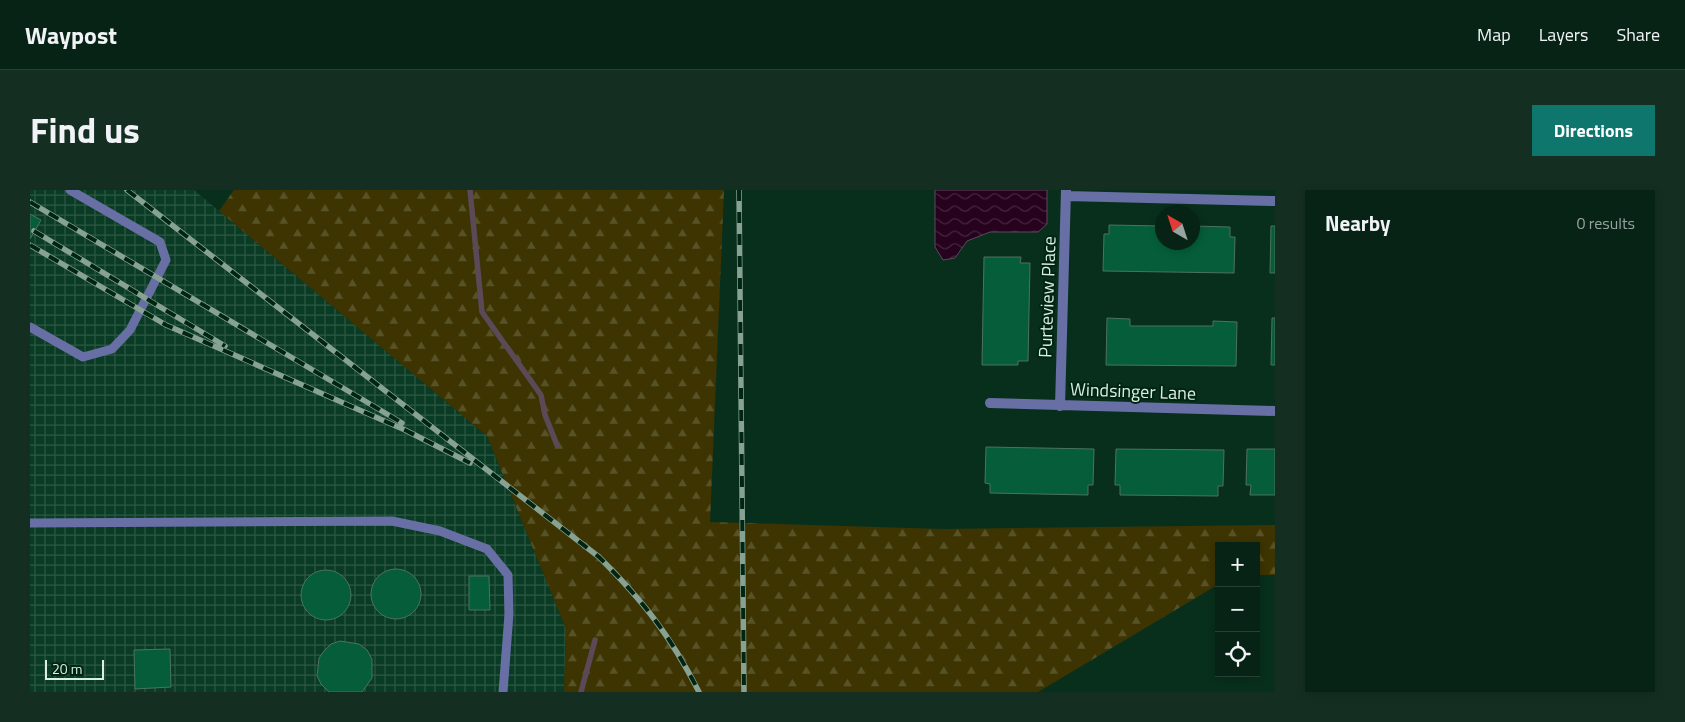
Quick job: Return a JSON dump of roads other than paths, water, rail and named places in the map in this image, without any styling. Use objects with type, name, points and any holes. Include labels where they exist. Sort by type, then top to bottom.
[{"type":"street","points":[[1066,193],[1275,201]]},
{"type":"street","name":"Purteview Place","points":[[1060,406],[1066,193]]},
{"type":"street","name":"Windsinger Lane","points":[[990,403],[1275,411]]},
{"type":"lane","points":[[30,327],[84,357],[112,350],[130,330],[166,260],[160,242],[70,190]]},
{"type":"lane","points":[[30,523],[392,521],[440,531],[487,549],[508,575],[509,614],[504,692]]},
{"type":"water","points":[[935,190],[1047,190],[1047,224],[1038,232],[990,232],[967,241],[955,258],[943,260],[935,247]]},
{"type":"waterway","points":[[470,190],[482,312],[541,395],[545,415],[557,445]]},
{"type":"waterway","points":[[581,692],[595,640]]},
{"type":"railway","points":[[127,190],[599,557],[630,589],[655,620],[677,653],[699,692]]},
{"type":"railway","points":[[739,190],[744,692]]},
{"type":"railway","points":[[30,202],[402,423]]},
{"type":"railway","points":[[34,231],[225,346]]},
{"type":"railway","points":[[30,245],[166,325],[405,430],[470,463]]}]
